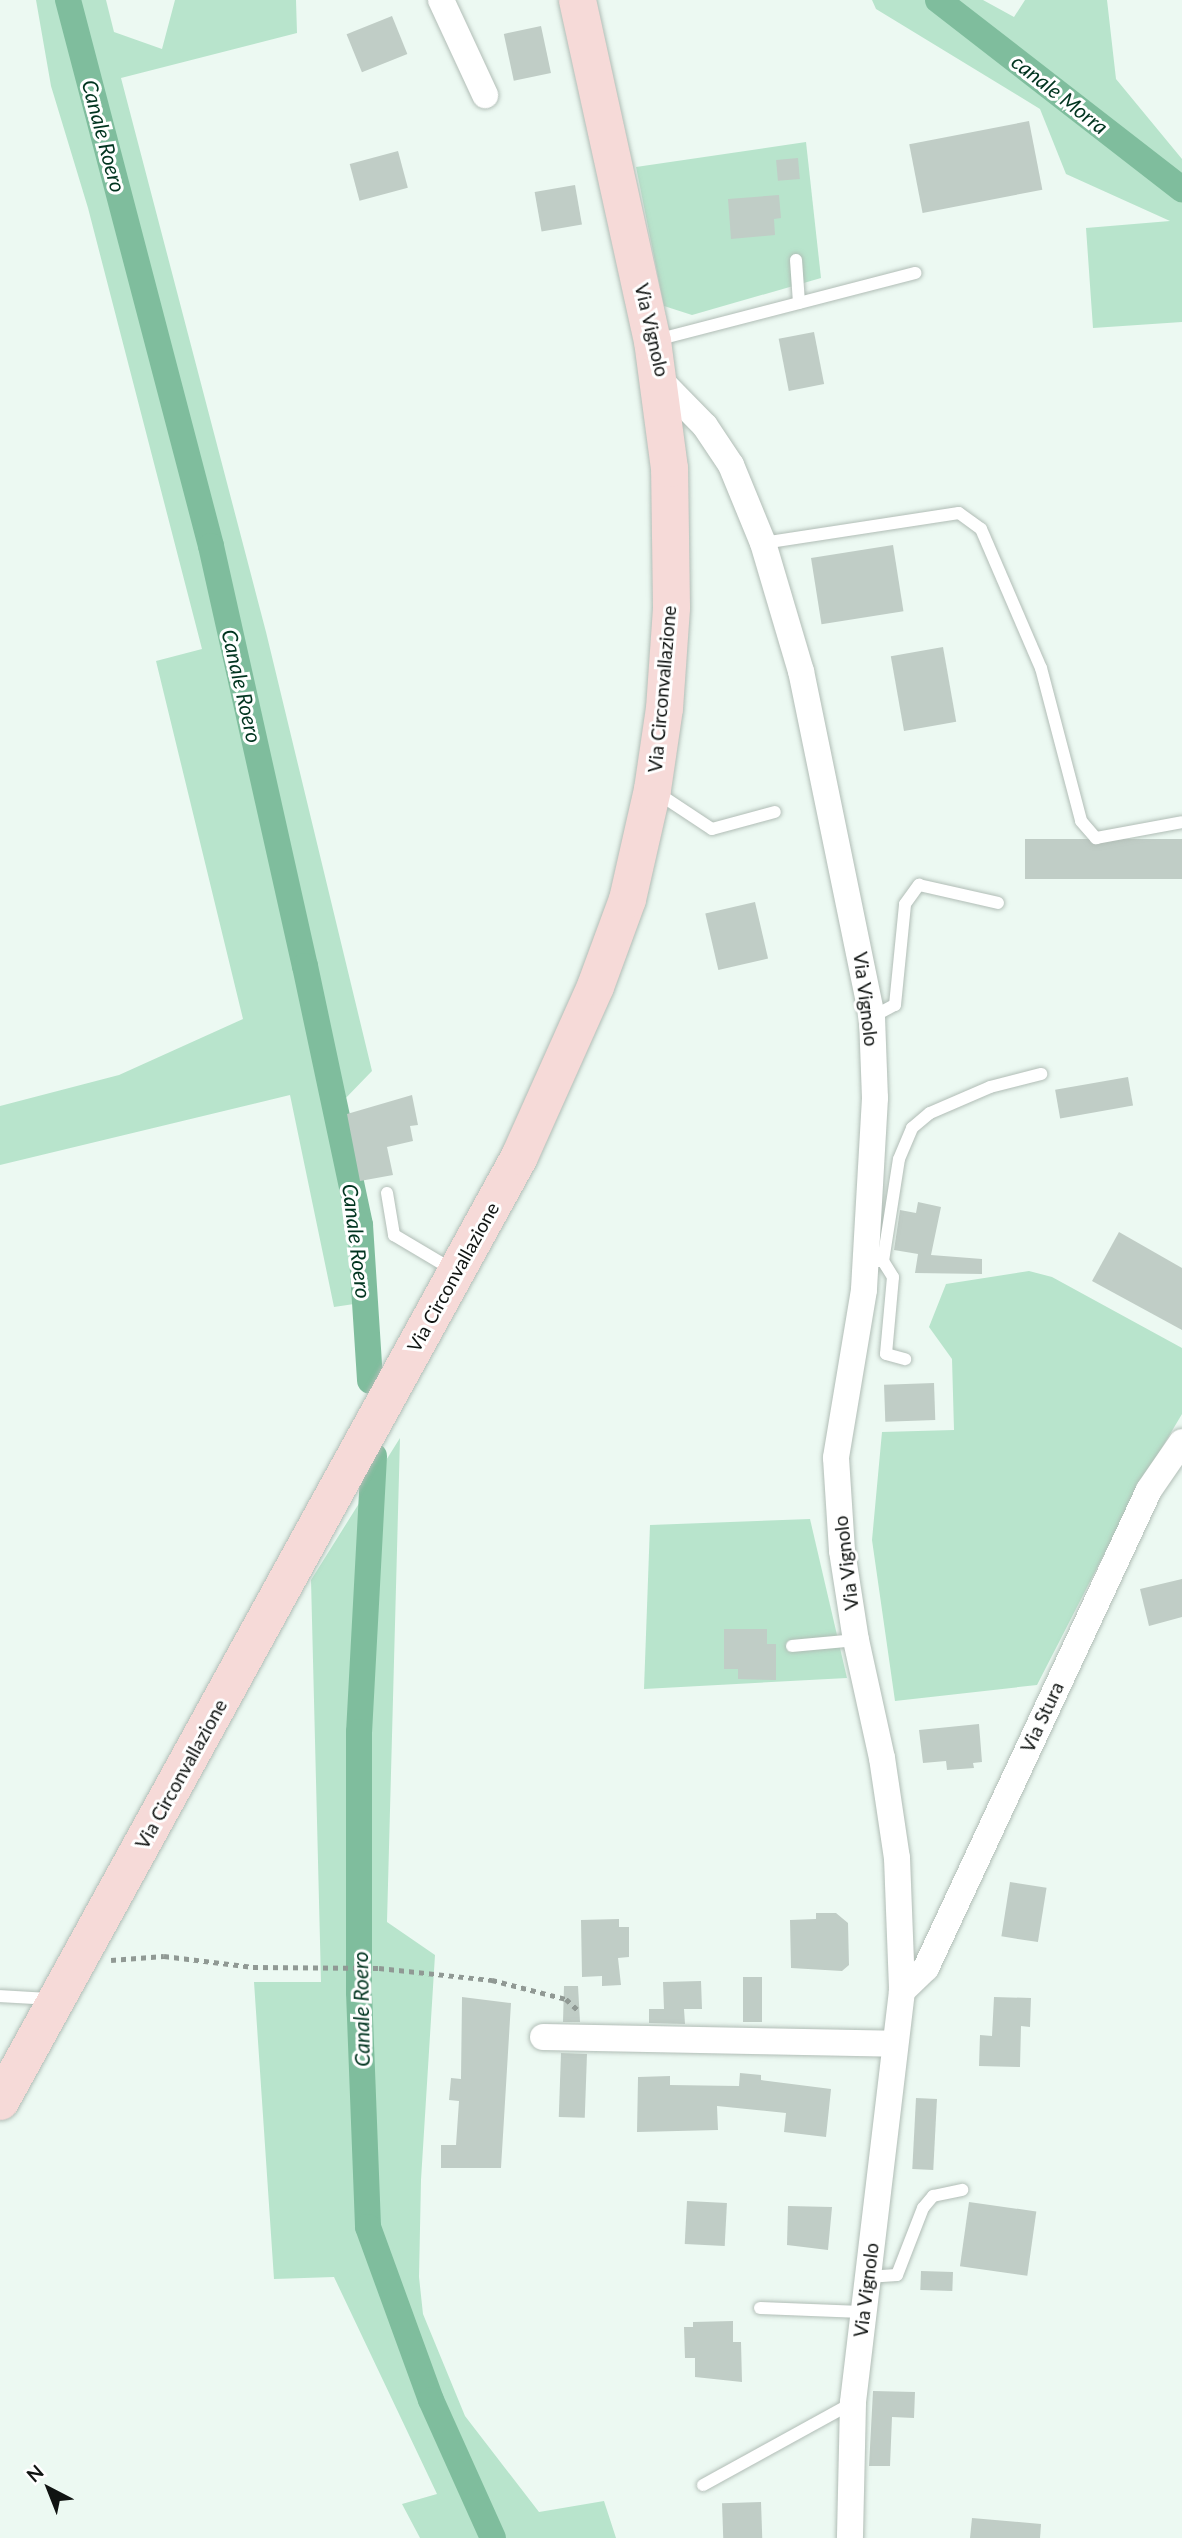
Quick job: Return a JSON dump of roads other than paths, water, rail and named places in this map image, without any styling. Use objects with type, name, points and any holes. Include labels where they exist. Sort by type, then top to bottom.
[{"type":"main road","name":"Via Vignolo","points":[[577,0],[660,380]]},
{"type":"main road","name":"Via Circonvallazione","points":[[0,2101],[519,1156],[596,986],[627,899],[652,789],[664,708],[671,607],[669,468],[660,380]]},
{"type":"street","points":[[441,0],[485,95]]},
{"type":"street","name":"Via Vignolo","points":[[660,380],[705,426],[731,465],[763,544],[801,671],[872,1017],[875,1098],[874,1261],[836,1458],[842,1551],[856,1640],[882,1758],[897,1858],[902,1991],[853,2403],[850,2538]]},
{"type":"street","name":"Via Stura","points":[[902,1991],[926,1968],[1149,1490],[1182,1442]]},
{"type":"street","points":[[543,2037],[895,2044]]},
{"type":"lane","points":[[796,260],[799,303]]},
{"type":"lane","points":[[652,341],[915,273]]},
{"type":"lane","points":[[763,544],[959,513],[981,529],[1041,668],[1081,821],[1096,838],[1182,822]]},
{"type":"lane","points":[[652,789],[712,829],[775,812]]},
{"type":"lane","points":[[872,1017],[895,1005],[905,904],[919,885],[998,903]]},
{"type":"lane","points":[[905,1359],[886,1353],[893,1278],[874,1261],[899,1159],[912,1128],[930,1113],[990,1087],[1041,1074]]},
{"type":"lane","points":[[387,1193],[394,1235],[456,1271]]},
{"type":"lane","points":[[792,1646],[856,1640]]},
{"type":"lane","points":[[0,1996],[42,1995],[55,2000]]},
{"type":"lane","points":[[867,2277],[897,2275],[923,2207],[933,2196],[962,2190]]},
{"type":"lane","points":[[760,2308],[862,2312]]},
{"type":"lane","points":[[703,2485],[853,2403]]},
{"type":"waterway","name":"Canale Roero","points":[[68,0],[211,546],[305,966],[360,1225],[370,1381]]},
{"type":"waterway","name":"canale Morra","points":[[938,0],[1182,189]]},
{"type":"waterway","name":"Canale Roero","points":[[374,1456],[359,1732],[359,1992],[368,2227],[431,2400],[493,2538]]}]
